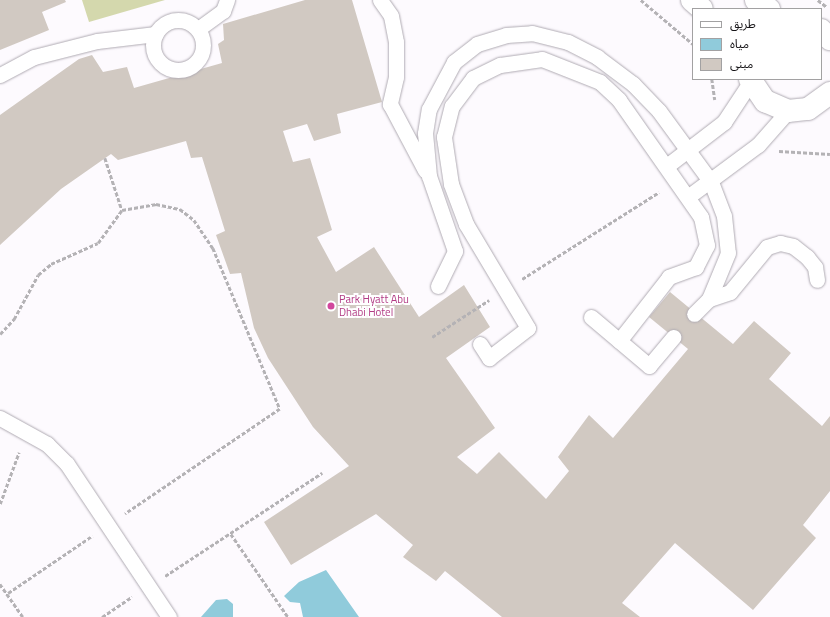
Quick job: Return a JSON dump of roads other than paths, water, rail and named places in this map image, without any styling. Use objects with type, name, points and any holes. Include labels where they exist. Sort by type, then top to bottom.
[{"type":"street","points":[[692,0],[701,8]]},
{"type":"street","points":[[756,0],[768,8]]},
{"type":"street","points":[[822,31],[830,38]]},
{"type":"street","points":[[751,80],[765,101],[798,110],[830,116]]},
{"type":"street","points":[[798,110],[830,93]]},
{"type":"lane","points":[[198,29],[223,11],[227,0]]},
{"type":"lane","points":[[380,0],[391,16],[396,42],[396,77],[390,104],[429,176],[454,251],[438,286]]},
{"type":"lane","points":[[170,20],[191,22],[198,29],[203,49],[195,63],[181,70],[161,63],[153,44],[156,34],[170,20]]},
{"type":"lane","points":[[429,176],[425,133],[428,109],[441,82],[454,62],[477,44],[506,35],[532,33],[568,42],[597,57],[633,84],[659,111],[711,182],[724,216],[728,253],[709,299],[694,314]]},
{"type":"lane","points":[[0,75],[34,57],[97,41],[156,34]]},
{"type":"lane","points":[[480,344],[489,358],[528,328],[503,291],[466,224],[453,191],[444,137],[452,106],[473,78],[500,65],[542,59],[576,70],[600,82],[619,100],[668,165],[702,216],[707,245],[696,267],[669,277],[618,340]]},
{"type":"lane","points":[[668,165],[724,122],[751,80]]},
{"type":"lane","points":[[689,196],[711,182],[758,145],[798,110]]},
{"type":"lane","points":[[709,299],[730,292],[767,247],[780,243],[794,246],[807,257],[815,267],[817,280]]},
{"type":"lane","points":[[591,317],[649,366],[673,337]]},
{"type":"lane","points":[[0,418],[26,430],[67,464],[169,617]]},
{"type":"water","points":[[326,570],[359,617],[303,617],[300,603],[290,602],[284,596],[299,582]]},
{"type":"water","points":[[227,599],[233,604],[233,617],[201,617],[216,600]]},
{"type":"place","name":"Park Hyatt Abu Dhabi Hotel","points":[[331,306]]}]
